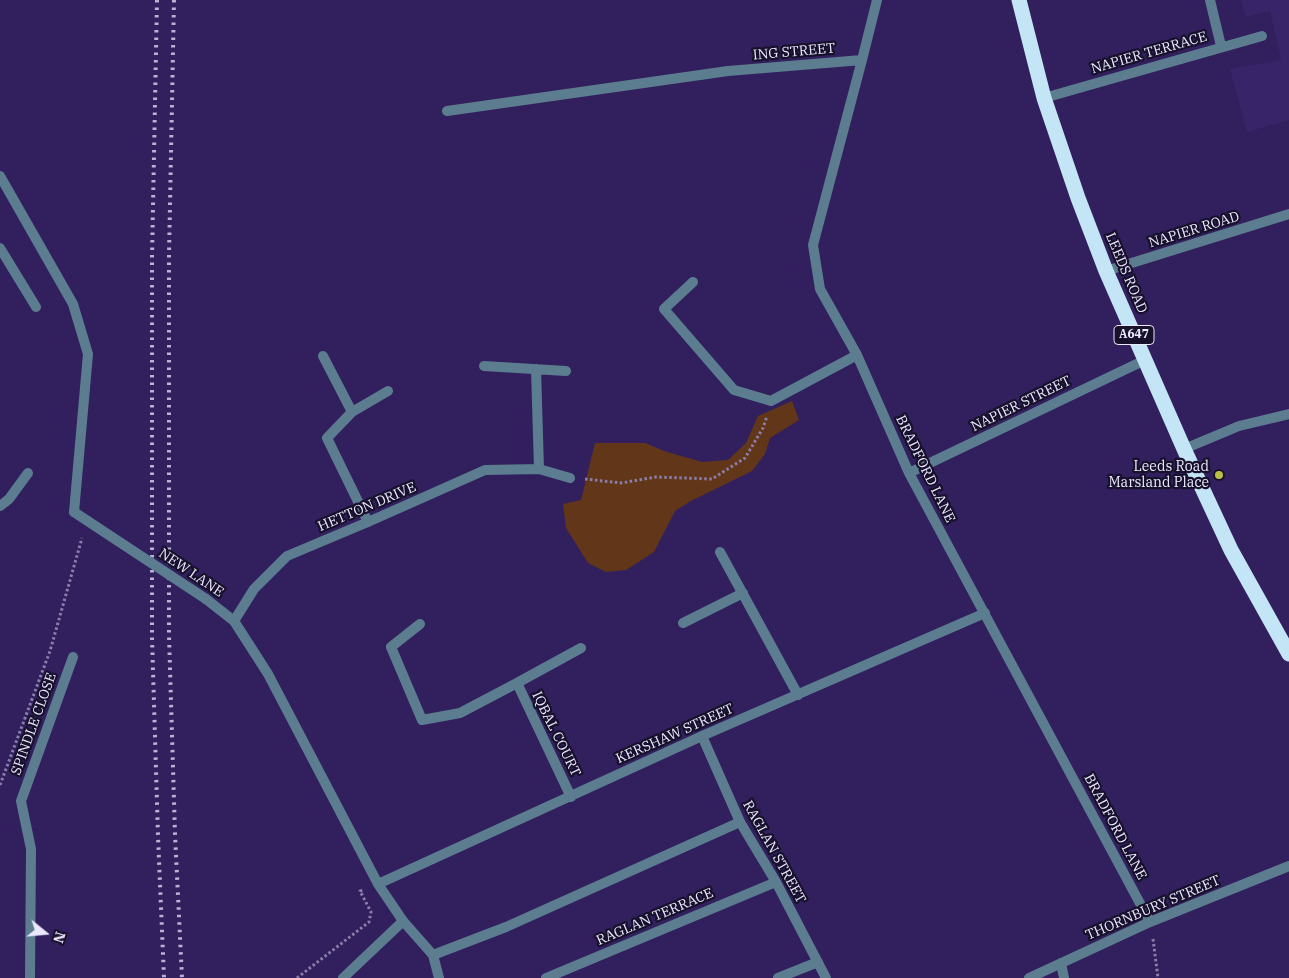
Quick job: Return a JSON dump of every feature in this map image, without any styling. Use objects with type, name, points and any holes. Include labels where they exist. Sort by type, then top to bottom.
[{"type":"highway","name":"LEEDS ROAD","points":[[1019,0],[1044,98],[1078,198],[1106,271],[1184,449],[1231,550],[1289,654]]},
{"type":"street","name":"BRADFORD LANE","points":[[877,0],[813,245],[820,289],[857,355],[909,473],[1150,922]]},
{"type":"street","points":[[1210,0],[1221,46]]},
{"type":"street","name":"NAPIER TERRACE","points":[[1044,98],[1221,46],[1262,36]]},
{"type":"street","name":"ING STREET","points":[[448,111],[728,71],[862,60]]},
{"type":"street","name":"NEW LANE","points":[[0,176],[72,304],[88,354],[74,512],[206,599],[234,620],[268,674],[378,884],[402,921],[432,955]]},
{"type":"street","name":"NAPIER ROAD","points":[[1106,271],[1289,214]]},
{"type":"street","points":[[0,248],[36,307]]},
{"type":"street","points":[[693,282],[664,309],[734,390],[771,401],[857,355]]},
{"type":"street","points":[[323,356],[352,412]]},
{"type":"street","name":"NAPIER STREET","points":[[909,473],[1145,360]]},
{"type":"street","points":[[484,366],[566,372]]},
{"type":"street","points":[[536,369],[539,469]]},
{"type":"street","points":[[368,522],[327,438],[352,412],[388,391]]},
{"type":"street","points":[[1184,449],[1239,426],[1289,414]]},
{"type":"street","name":"HETTON DRIVE","points":[[234,620],[254,589],[287,556],[485,470],[539,469],[570,478]]},
{"type":"street","points":[[0,506],[9,499],[28,473]]},
{"type":"street","points":[[720,552],[798,694]]},
{"type":"street","points":[[684,623],[742,593]]},
{"type":"street","name":"KERSHAW STREET","points":[[378,884],[702,736],[984,613]]},
{"type":"street","name":"IQBAL COURT","points":[[420,624],[391,647],[422,720],[460,714],[581,648]]},
{"type":"street","name":"SPINDLE CLOSE","points":[[30,978],[31,849],[21,801],[73,658]]},
{"type":"street","name":"IQBAL COURT","points":[[517,683],[571,797]]},
{"type":"street","name":"RAGLAN STREET","points":[[702,736],[740,822],[776,882],[826,978]]},
{"type":"street","points":[[439,978],[432,955],[506,927],[740,822]]},
{"type":"street","name":"THORNBURY STREET","points":[[1029,978],[1150,922],[1289,866]]},
{"type":"street","name":"RAGLAN TERRACE","points":[[546,978],[776,882]]},
{"type":"street","points":[[343,978],[402,921]]},
{"type":"street","points":[[778,978],[818,962]]},
{"type":"street","points":[[1061,963],[1064,978]]},
{"type":"path","points":[[570,478],[621,483],[656,477],[712,479],[745,458],[763,428],[771,401]]},
{"type":"path","points":[[0,785],[50,651],[84,532]]},
{"type":"path","points":[[297,978],[369,922],[371,912],[360,891],[378,884]]},
{"type":"path","points":[[1150,922],[1158,978]]},
{"type":"shaded area","points":[[1241,0],[1289,0],[1289,120],[1247,132],[1230,69],[1281,60],[1270,11],[1246,17]]},
{"type":"shaded area","points":[[792,401],[799,420],[770,438],[765,454],[752,471],[675,511],[654,552],[626,570],[606,572],[588,563],[566,528],[563,504],[581,500],[595,443],[645,443],[664,451],[702,462],[728,460],[746,443],[758,416]]},
{"type":"railway","points":[[157,0],[152,258],[152,637],[164,978]]},
{"type":"railway","points":[[174,0],[169,256],[169,635],[175,834],[182,978]]},
{"type":"place","name":"Leeds Road Marsland Place","points":[[1219,475]]}]
